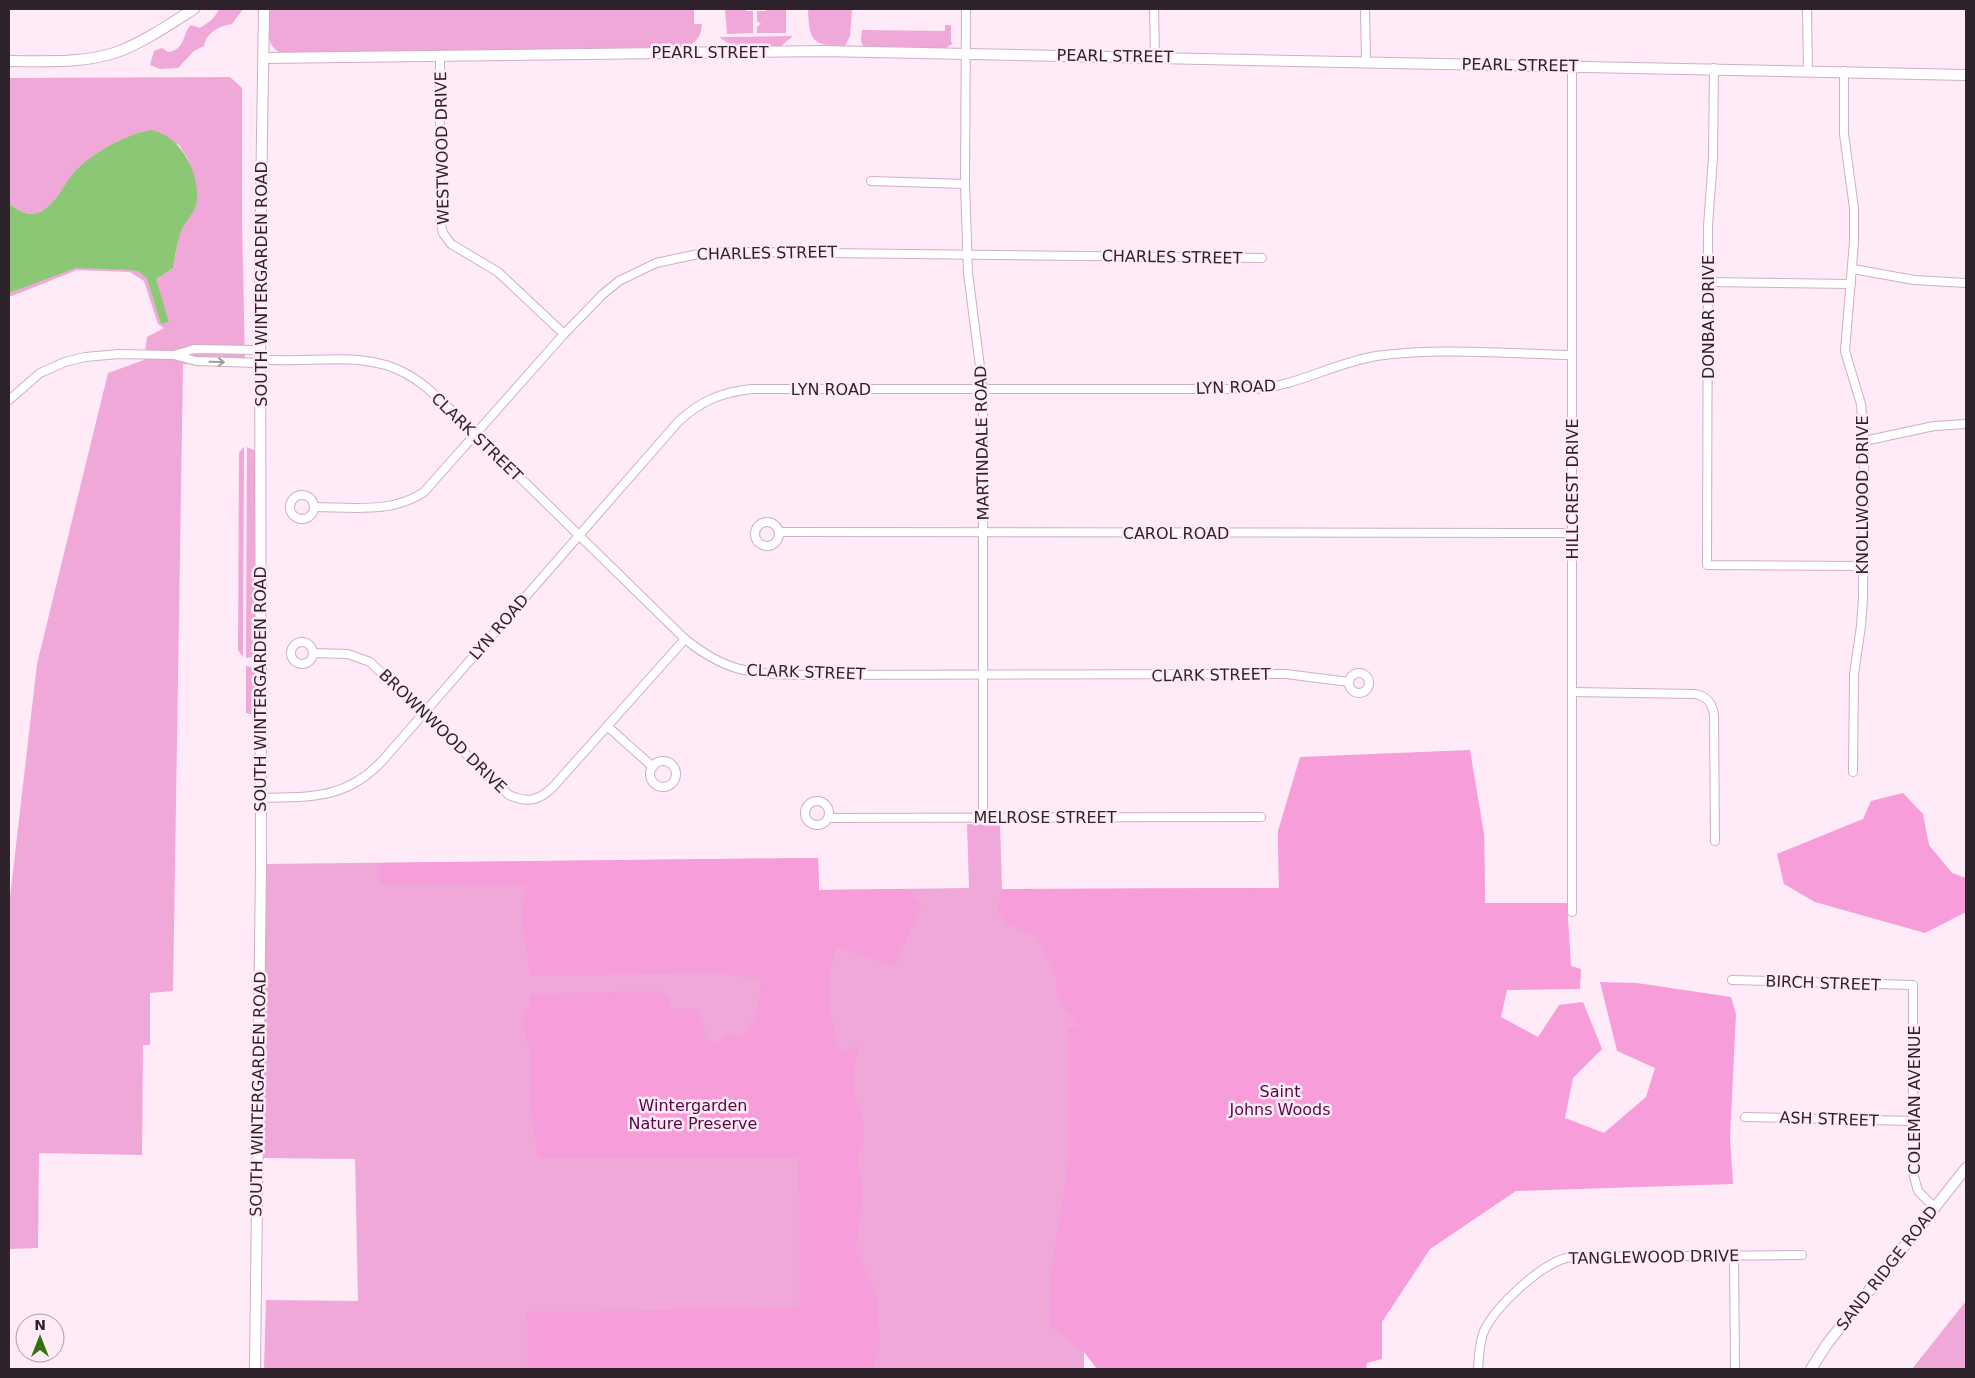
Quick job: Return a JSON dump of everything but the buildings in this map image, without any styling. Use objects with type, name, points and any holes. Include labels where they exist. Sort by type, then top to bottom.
[{"type":"street","points":[[9,61],[86,59],[119,51],[138,43],[194,9]]},
{"type":"street","name":"SOUTH WINTERGARDEN ROAD","points":[[254,1369],[260,798],[260,357],[264,9]]},
{"type":"street","name":"MARTINDALE ROAD","points":[[966,9],[965,184],[968,273],[983,390],[983,818]]},
{"type":"street","points":[[1154,9],[1155,57]]},
{"type":"street","points":[[1365,9],[1366,62]]},
{"type":"street","points":[[1807,9],[1808,71]]},
{"type":"street","name":"PEARL STREET","points":[[264,58],[808,51],[1714,68],[1966,75]]},
{"type":"street","name":"WESTWOOD DRIVE","points":[[440,55],[440,220],[443,233],[451,244],[481,260],[515,285],[564,334]]},
{"type":"street","name":"HILLCREST DRIVE","points":[[1572,66],[1572,912]]},
{"type":"street","name":"DONBAR DRIVE","points":[[1714,68],[1713,157],[1708,226],[1707,282],[1707,565],[1862,566]]},
{"type":"street","name":"KNOLLWOOD DRIVE","points":[[1844,71],[1845,141],[1854,208],[1853,270],[1845,351],[1861,404],[1864,441],[1861,626],[1854,674],[1853,772]]},
{"type":"street","points":[[870,182],[965,184]]},
{"type":"street","name":"CHARLES STREET","points":[[314,507],[377,507],[411,500],[433,484],[587,308],[619,282],[637,271],[676,257],[730,252],[1262,258]]},
{"type":"street","points":[[1853,270],[1914,280],[1966,282]]},
{"type":"street","points":[[1707,282],[1851,284]]},
{"type":"street","points":[[174,355],[194,349],[260,357]]},
{"type":"street","name":"LYN ROAD","points":[[260,798],[328,795],[353,785],[380,764],[678,422],[700,404],[725,393],[752,389],[1254,389],[1283,386],[1376,356],[1440,353],[1572,355]]},
{"type":"street","points":[[9,400],[35,377],[65,362],[99,355],[174,355],[196,361],[260,357]]},
{"type":"street","name":"CLARK STREET","points":[[260,357],[367,361],[393,368],[412,377],[433,393],[685,639],[717,662],[742,671],[761,674],[1286,674],[1310,675],[1349,682]]},
{"type":"street","points":[[1864,441],[1934,426],[1966,424]]},
{"type":"street","name":"CAROL ROAD","points":[[779,532],[1573,533]]},
{"type":"street","name":"BROWNWOOD DRIVE","points":[[313,653],[342,653],[364,659],[379,669],[509,795],[525,801],[545,795],[685,639]]},
{"type":"street","points":[[1572,692],[1695,694],[1708,699],[1712,705],[1714,723],[1715,841]]},
{"type":"street","points":[[608,726],[653,766]]},
{"type":"street","name":"MELROSE STREET","points":[[829,818],[1261,817]]},
{"type":"street","name":"BIRCH STREET","points":[[1732,980],[1914,985]]},
{"type":"street","name":"COLEMAN AVENUE","points":[[1914,985],[1913,1173],[1915,1184],[1923,1197],[1935,1208]]},
{"type":"street","name":"ASH STREET","points":[[1745,1117],[1914,1121]]},
{"type":"street","name":"SAND RIDGE ROAD","points":[[1810,1369],[1966,1168]]},
{"type":"street","name":"TANGLEWOOD DRIVE","points":[[1478,1369],[1481,1340],[1488,1323],[1531,1277],[1556,1260],[1571,1257],[1802,1255]]},
{"type":"street","points":[[1734,1256],[1735,1369]]},
{"type":"green space","points":[[219,9],[243,9],[232,24],[222,26],[210,34],[204,46],[194,51],[178,68],[160,69],[150,65],[154,51],[162,48],[168,52],[174,51],[181,45],[191,25],[200,28],[216,15]]},
{"type":"green space","points":[[269,9],[694,9],[694,24],[702,24],[698,38],[687,47],[281,53],[275,49],[269,40]]},
{"type":"green space","points":[[725,9],[753,11],[753,33],[727,34]]},
{"type":"green space","points":[[766,9],[786,9],[786,33],[757,33],[757,27],[761,23],[757,22],[757,11],[766,11]]},
{"type":"green space","points":[[808,9],[852,9],[850,36],[845,46],[825,45],[814,39],[811,35]]},
{"type":"green space","points":[[945,25],[951,25],[951,42],[953,43],[946,48],[864,48],[861,41],[862,30],[945,31]]},
{"type":"green space","points":[[793,36],[781,46],[732,46],[719,37]]},
{"type":"green space","points":[[230,77],[242,88],[245,366],[183,364],[173,991],[150,993],[150,1045],[143,1045],[142,1155],[39,1153],[38,1248],[9,1249],[9,906],[37,664],[108,373],[144,360],[147,337],[164,328],[158,324],[144,281],[130,272],[77,270],[12,296],[9,296],[9,293],[76,267],[130,270],[139,272],[147,279],[161,323],[169,322],[155,279],[173,268],[180,232],[197,201],[195,182],[188,159],[179,145],[150,130],[121,139],[86,161],[73,173],[55,199],[44,210],[30,214],[22,212],[9,204],[9,78]]},
{"type":"green space","points":[[244,447],[243,657],[238,650],[239,453]]},
{"type":"green space","points":[[247,447],[256,451],[255,653],[252,657],[246,658]]},
{"type":"green space","points":[[246,666],[251,667],[255,672],[255,715],[246,713]]},
{"type":"green space","name":"Saint Johns Woods","points":[[1470,750],[1484,834],[1485,903],[1567,903],[1571,966],[1581,969],[1580,989],[1507,990],[1501,1017],[1538,1037],[1559,1005],[1583,1002],[1602,1049],[1573,1078],[1565,1118],[1604,1133],[1646,1097],[1655,1068],[1617,1051],[1600,982],[1637,983],[1731,997],[1736,1014],[1730,1137],[1733,1184],[1516,1191],[1430,1249],[1382,1322],[1382,1359],[1367,1363],[1366,1369],[1097,1369],[1084,1352],[1050,1325],[1051,1273],[1068,1166],[1068,1027],[1079,1028],[1056,994],[1057,978],[1037,936],[1008,925],[997,909],[1002,889],[1279,888],[1278,831],[1300,757]]},
{"type":"green space","points":[[1903,793],[1923,814],[1929,845],[1952,873],[1966,878],[1966,912],[1925,933],[1815,902],[1784,884],[1777,854],[1863,819],[1871,801]]},
{"type":"green space","name":"Wintergarden Nature Preserve","points":[[967,824],[1000,825],[1002,889],[1279,888],[1278,831],[1484,834],[1485,903],[1567,903],[1568,987],[1483,985],[1084,1352],[1084,1369],[264,1369],[266,1300],[358,1301],[355,1159],[262,1158],[264,864],[818,858],[819,890],[969,888]]},
{"type":"green space","points":[[818,858],[819,890],[909,889],[921,906],[894,967],[837,947],[830,971],[830,1009],[838,1047],[848,1052],[859,1044],[854,1065],[853,1091],[863,1116],[864,1143],[857,1157],[863,1191],[856,1251],[877,1296],[880,1345],[872,1369],[528,1369],[527,1312],[800,1308],[799,1158],[538,1158],[530,1107],[531,1051],[522,1023],[530,1006],[530,994],[658,991],[669,998],[669,1009],[697,1009],[703,1029],[709,1040],[719,1042],[728,1035],[742,1037],[747,1031],[757,1010],[760,995],[760,979],[715,973],[530,976],[522,918],[525,885],[381,884],[376,863]]},
{"type":"green space","points":[[1966,1301],[1966,1369],[1912,1369]]},
{"type":"shaded area","points":[[150,130],[170,138],[178,146],[191,166],[197,189],[196,204],[180,234],[173,268],[156,279],[169,322],[161,324],[147,279],[139,272],[130,270],[76,268],[9,293],[9,204],[22,212],[30,214],[44,210],[55,199],[73,173],[86,161],[121,139]]}]
